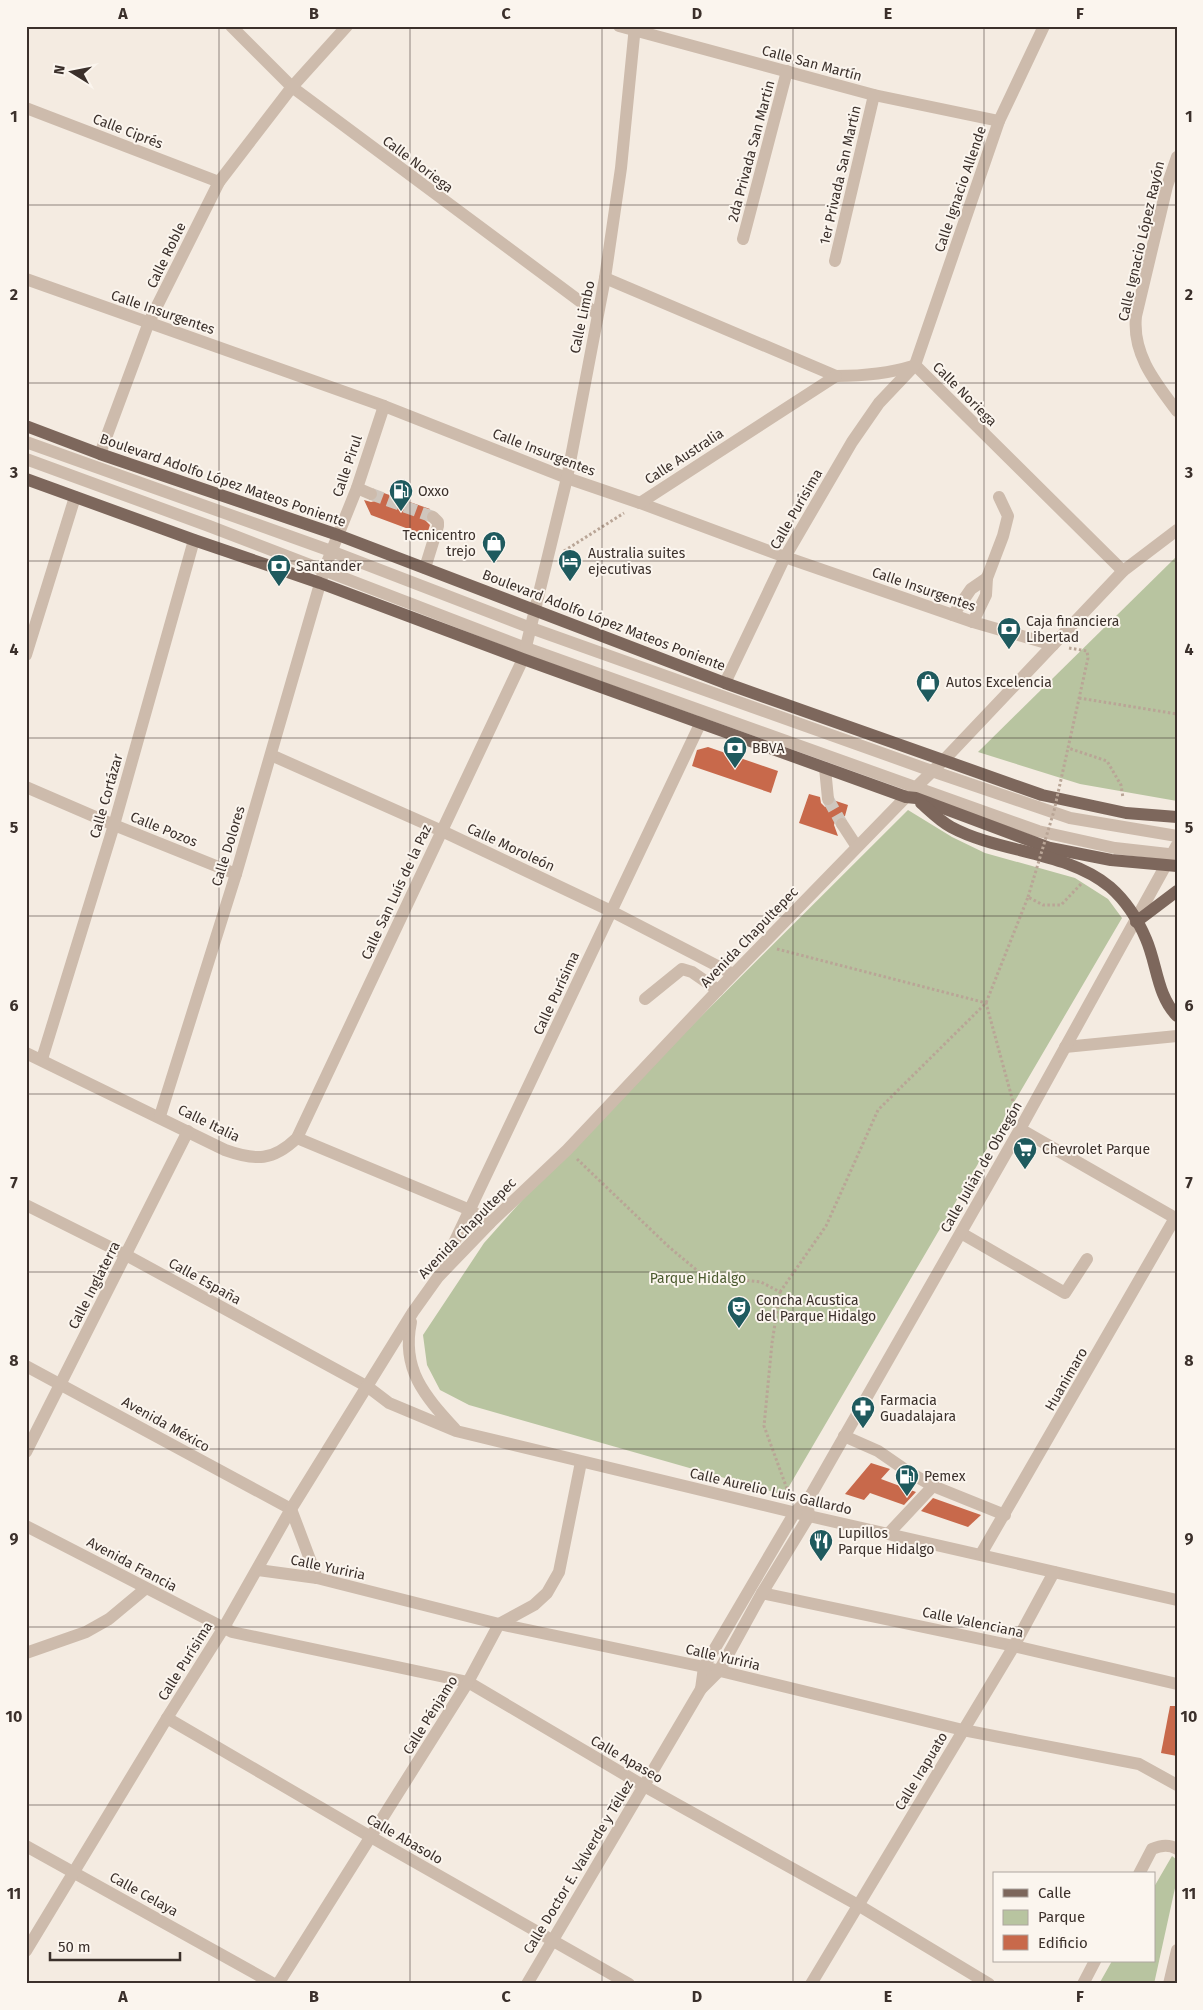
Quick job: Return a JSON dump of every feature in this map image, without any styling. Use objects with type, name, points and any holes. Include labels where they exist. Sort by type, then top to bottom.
[{"type":"main road","name":"Boulevard Adolfo López Mateos Poniente","points":[[26,426],[100,454],[338,536],[725,683],[1042,795],[1126,813],[1177,817]]},
{"type":"main road","points":[[26,479],[194,540],[524,654],[825,768],[912,794],[1050,848],[1111,860],[1173,857]]},
{"type":"main road","points":[[912,794],[951,827],[982,839],[1070,865],[1090,874],[1120,896],[1131,910],[1146,940],[1161,989],[1170,1008],[1177,1016]]},
{"type":"main road","points":[[1136,922],[1177,891]]},
{"type":"street","name":"Calle Noriega","points":[[231,26],[292,88],[597,314]]},
{"type":"street","name":"Calle Roble","points":[[100,454],[149,322],[219,182],[292,88],[347,26]]},
{"type":"street","name":"Calle San Martín","points":[[619,26],[874,95],[999,121]]},
{"type":"street","name":"Calle Ignacio Allende","points":[[915,365],[999,121],[1044,26]]},
{"type":"street","name":"Calle Limbo","points":[[531,628],[567,478],[597,314],[606,278],[621,168],[634,29]]},
{"type":"street","name":"2da Privada San Martin","points":[[743,239],[787,71]]},
{"type":"street","name":"1er Privada San Martin","points":[[835,261],[874,95]]},
{"type":"street","name":"Calle Ciprés","points":[[26,108],[219,182]]},
{"type":"street","name":"Calle Ignacio López Rayón","points":[[1177,157],[1167,186],[1136,316],[1135,328],[1141,356],[1149,374],[1177,410]]},
{"type":"street","name":"Calle Noriega","points":[[606,278],[836,376],[860,376],[893,372],[915,365],[1123,570]]},
{"type":"street","name":"Calle Insurgentes","points":[[26,279],[384,406],[567,478],[785,557],[974,622],[1053,645]]},
{"type":"street","name":"Calle Purísima","points":[[725,683],[785,557],[852,442],[879,403],[915,365]]},
{"type":"street","name":"Calle Australia","points":[[640,503],[836,376]]},
{"type":"street","name":"Calle Pirul","points":[[331,552],[357,488],[384,406]]},
{"type":"street","points":[[26,442],[331,552],[531,628],[932,771],[1070,818],[1177,836]]},
{"type":"street","points":[[26,459],[324,570],[524,654],[912,794]]},
{"type":"street","points":[[357,488],[371,494]]},
{"type":"street","points":[[26,655],[75,497]]},
{"type":"street","points":[[974,622],[986,595],[987,578],[1003,536],[1008,516],[999,497]]},
{"type":"street","points":[[425,568],[438,526],[438,522],[433,517]]},
{"type":"street","name":"Avenida Chapultepec","points":[[368,1387],[413,1312],[438,1277],[490,1223],[567,1150],[857,846],[912,794],[1123,570],[1177,530]]},
{"type":"street","name":"Calle Cortázar","points":[[42,1059],[114,825],[194,540]]},
{"type":"street","name":"Calle Dolores","points":[[160,1116],[236,874],[320,583],[331,552]]},
{"type":"street","points":[[953,615],[971,589],[987,578]]},
{"type":"street","name":"Calle San Luís de la Paz","points":[[297,1138],[524,654],[531,628]]},
{"type":"street","name":"Calle Purísima","points":[[438,1277],[701,722]]},
{"type":"street","name":"Calle Moroleón","points":[[271,755],[442,831],[611,911],[733,974]]},
{"type":"street","points":[[825,768],[828,799]]},
{"type":"street","name":"Calle Pozos","points":[[26,787],[236,874]]},
{"type":"street","points":[[842,824],[857,846]]},
{"type":"street","name":"Calle Julián de Obregón","points":[[795,1512],[808,1500],[1173,857]]},
{"type":"street","points":[[645,999],[682,969],[692,972],[718,990]]},
{"type":"street","points":[[1065,1047],[1177,1036]]},
{"type":"street","name":"Calle Italia","points":[[26,1053],[160,1116],[225,1150],[243,1156],[260,1158],[278,1154],[297,1138]]},
{"type":"street","points":[[1020,1129],[1176,1219]]},
{"type":"street","name":"Calle Inglaterra","points":[[26,1452],[188,1131]]},
{"type":"street","points":[[297,1138],[470,1210],[490,1223]]},
{"type":"street","name":"Calle España","points":[[26,1205],[126,1255],[368,1387]]},
{"type":"street","name":"Huanimaro","points":[[981,1554],[1176,1219]]},
{"type":"street","points":[[961,1233],[1065,1293],[1087,1259]]},
{"type":"street","points":[[413,1312],[407,1343],[410,1365],[420,1387],[456,1431]]},
{"type":"street","name":"Avenida México","points":[[26,1366],[291,1509]]},
{"type":"street","name":"Calle Purísima","points":[[26,1951],[223,1629],[291,1509],[368,1387]]},
{"type":"street","name":"Calle Aurelio Luis Gallardo","points":[[368,1387],[389,1403],[456,1431],[809,1516],[1177,1600]]},
{"type":"street","points":[[844,1436],[878,1451],[933,1486],[1005,1515]]},
{"type":"street","points":[[499,1624],[534,1606],[547,1593],[559,1572],[582,1462]]},
{"type":"street","points":[[889,1533],[933,1486]]},
{"type":"street","points":[[808,1500],[809,1516]]},
{"type":"street","points":[[291,1509],[316,1578]]},
{"type":"street","name":"Calle Doctor E. Valverde y Téllez","points":[[701,1689],[704,1667],[795,1512]]},
{"type":"street","name":"Calle Doctor E. Valverde y Téllez","points":[[527,1984],[701,1689],[719,1671],[809,1516]]},
{"type":"street","name":"Avenida Francia","points":[[26,1526],[223,1629]]},
{"type":"street","name":"Calle Yuriria","points":[[258,1570],[316,1578],[499,1624],[704,1667],[963,1730],[1139,1764],[1177,1785]]},
{"type":"street","name":"Calle Irapuato","points":[[812,1984],[1014,1646],[1054,1572]]},
{"type":"street","points":[[26,1653],[86,1632],[109,1618],[145,1589]]},
{"type":"street","name":"Calle Valenciana","points":[[762,1594],[1014,1646],[1177,1684]]},
{"type":"street","name":"Calle Pénjamo","points":[[278,1984],[468,1682],[499,1624]]},
{"type":"street","name":"Calle Apaseo","points":[[223,1629],[468,1682],[644,1786],[858,1905],[989,1984]]},
{"type":"street","name":"Calle Abasolo","points":[[167,1718],[629,1984]]},
{"type":"street","points":[[1140,1872],[1152,1849],[1161,1845],[1173,1847],[1177,1850]]},
{"type":"street","name":"Calle Celaya","points":[[26,1846],[274,1984]]},
{"type":"street","points":[[1169,1984],[1177,1950]]},
{"type":"street","points":[[1083,1984],[1094,1962]]},
{"type":"path","name":"Calle Australia","points":[[548,561],[640,503]]},
{"type":"path","points":[[795,1512],[764,1426],[772,1343],[780,1292],[826,1226],[878,1110],[986,1003],[1028,897],[1054,812],[1088,658],[1086,651],[1053,645]]},
{"type":"path","points":[[1079,698],[1177,714]]},
{"type":"path","points":[[1068,748],[1107,761],[1121,785],[1126,813]]},
{"type":"path","points":[[1028,897],[1043,905],[1060,904],[1090,874]]},
{"type":"path","points":[[762,945],[986,1003]]},
{"type":"path","points":[[986,1003],[1020,1129]]},
{"type":"path","points":[[567,1150],[669,1247],[699,1272],[725,1278],[760,1282],[780,1292]]},
{"type":"green space","points":[[1177,556],[1177,801],[1080,784],[978,752]]},
{"type":"green space","name":"Parque Hidalgo","points":[[908,810],[952,837],[985,853],[1075,878],[1108,899],[1122,918],[784,1495],[469,1405],[440,1390],[427,1365],[423,1335],[484,1243],[567,1150]]},
{"type":"green space","points":[[1172,1856],[1177,1860],[1177,1879],[1154,1984],[1099,1984],[1111,1962],[1156,1962],[1156,1884]]},
{"type":"building","name":"Oxxo","points":[[378,491],[430,509],[425,515],[425,520],[430,525],[428,531],[422,534],[371,515],[364,500],[375,501],[379,497]]},
{"type":"building","name":"BBVA","points":[[708,747],[778,771],[771,793],[692,766],[697,750]]},
{"type":"building","points":[[809,794],[820,797],[821,803],[825,807],[832,806],[836,801],[848,805],[845,816],[838,817],[835,821],[834,825],[838,836],[799,823]]},
{"type":"building","points":[[871,1463],[890,1469],[881,1479],[916,1492],[904,1505],[870,1493],[864,1500],[845,1494]]},
{"type":"building","points":[[933,1498],[981,1515],[968,1527],[921,1511]]},
{"type":"building","points":[[1170,1706],[1177,1706],[1177,1756],[1161,1753]]},
{"type":"tunnel","points":[[371,494],[433,517]]},
{"type":"tunnel","points":[[828,799],[842,824]]},
{"type":"place","name":"Oxxo","points":[[401,512]]},
{"type":"place","name":"Tecnicentro trejo","points":[[494,564]]},
{"type":"place","name":"Australia suites ejecutivas","points":[[570,582]]},
{"type":"place","name":"Santander","points":[[279,587]]},
{"type":"place","name":"Caja financiera Libertad","points":[[1009,650]]},
{"type":"place","name":"Autos Excelencia","points":[[928,703]]},
{"type":"place","name":"BBVA","points":[[735,769]]},
{"type":"place","name":"Chevrolet Parque","points":[[1025,1170]]},
{"type":"place","name":"Concha Acustica del Parque Hidalgo","points":[[739,1329]]},
{"type":"place","name":"Farmacia Guadalajara","points":[[863,1429]]},
{"type":"place","name":"Pemex","points":[[907,1497]]},
{"type":"place","name":"Lupillos Parque Hidalgo","points":[[821,1562]]}]
